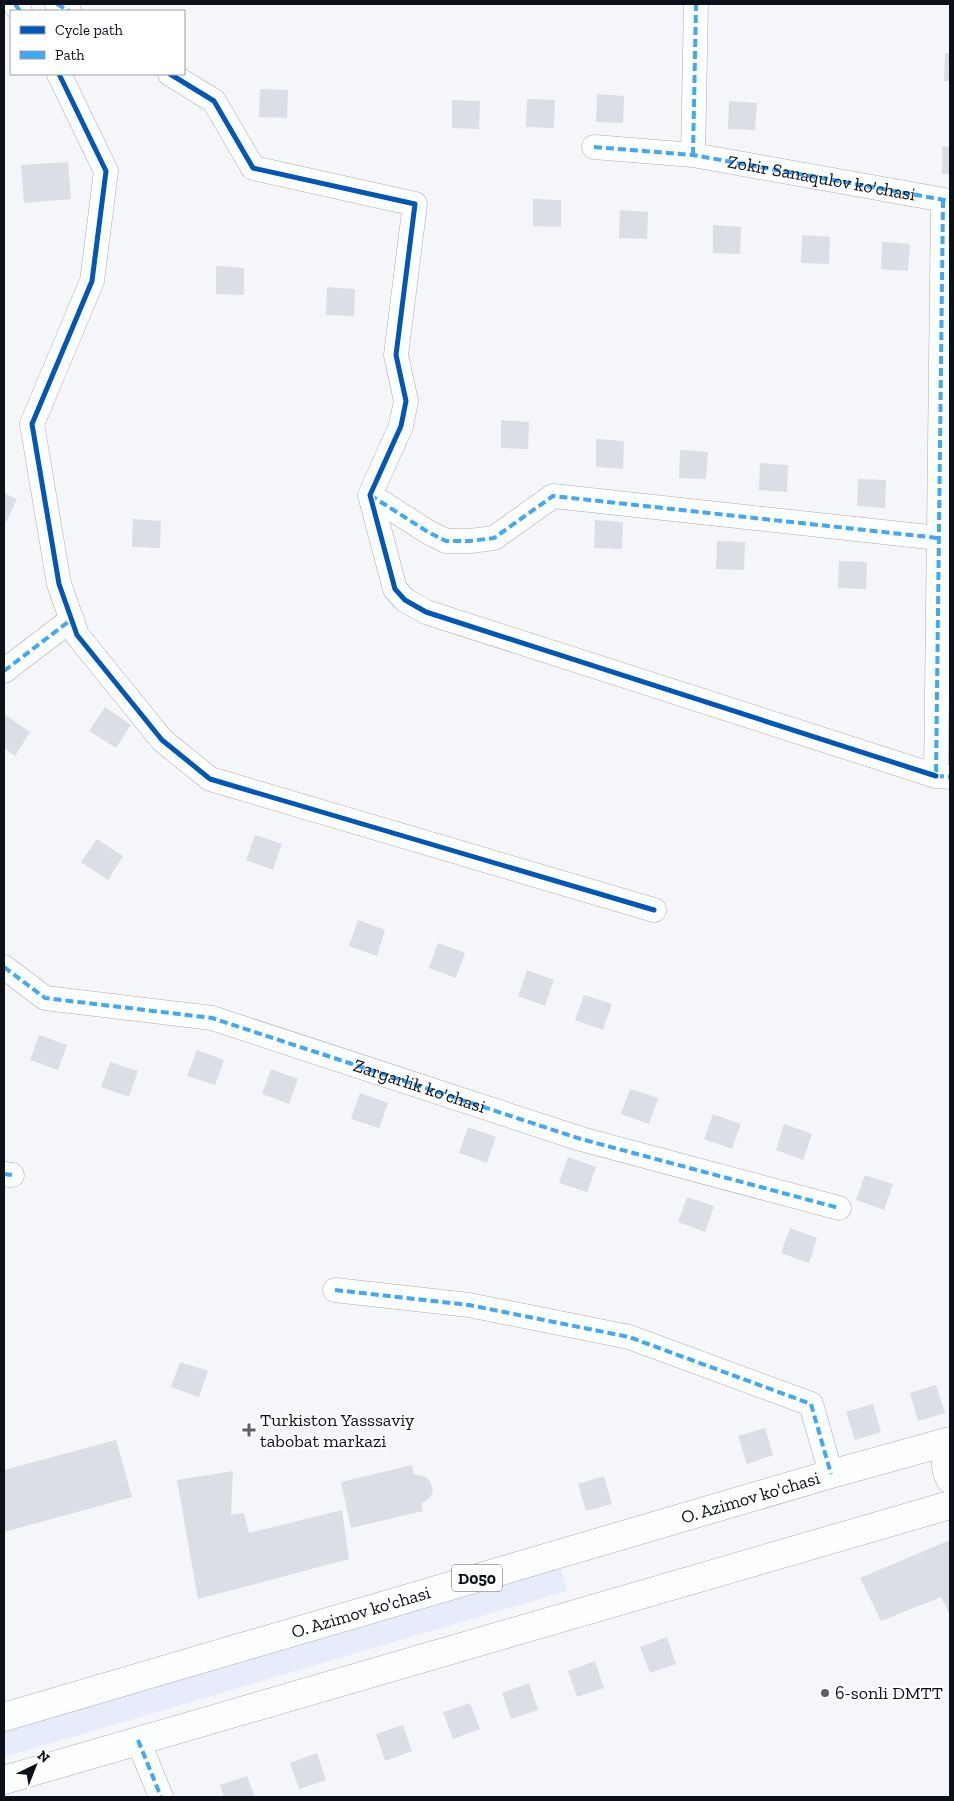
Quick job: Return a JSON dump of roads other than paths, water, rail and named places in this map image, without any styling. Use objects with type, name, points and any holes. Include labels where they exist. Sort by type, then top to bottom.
[{"type":"main road","name":"O. Azimov ko'chasi","points":[[4,1717],[831,1474],[950,1441]]},
{"type":"main road","points":[[950,1453],[947,1459],[946,1470],[950,1479]]},
{"type":"main road","points":[[4,1780],[950,1505]]},
{"type":"street","points":[[693,155],[696,4]]},
{"type":"street","points":[[58,75],[106,171],[92,281],[32,424],[59,584],[77,635],[162,740],[210,779],[654,910]]},
{"type":"street","points":[[172,75],[214,100],[253,168],[415,204],[396,355],[406,401],[401,426],[370,495],[395,589],[405,600],[426,612],[943,777],[938,538],[947,201]]},
{"type":"street","name":"Zokir Sanaqulov ko'chasi","points":[[594,148],[693,155],[947,201]]},
{"type":"street","points":[[370,495],[428,532],[446,541],[494,538],[553,496],[938,538]]},
{"type":"street","points":[[4,671],[72,619]]},
{"type":"street","name":"Zargarlik ko'chasi","points":[[4,967],[45,998],[212,1018],[581,1138],[840,1208]]},
{"type":"street","points":[[335,1290],[469,1305],[629,1336],[811,1404],[831,1474]]},
{"type":"street","points":[[138,1740],[161,1797]]},
{"type":"place","name":"Turkiston Yasssaviy tabobat markazi","points":[[249,1430]]},
{"type":"place","name":"6-sonli DMTT","points":[[825,1693]]}]
